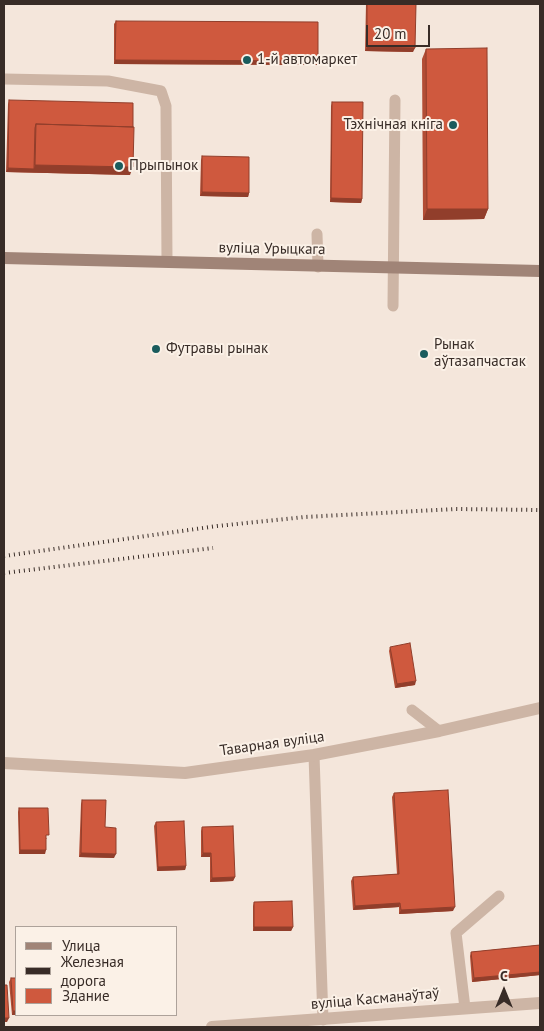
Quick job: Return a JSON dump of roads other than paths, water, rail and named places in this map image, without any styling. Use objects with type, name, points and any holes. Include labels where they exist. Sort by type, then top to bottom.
[{"type":"main road","name":"вуліца Урыцкага","points":[[4,258],[540,271]]},
{"type":"street","name":"Таварная вуліца","points":[[4,763],[185,773],[314,755],[439,731],[540,708]]},
{"type":"street","name":"вуліца Касманаўтаў","points":[[212,1027],[540,1003]]},
{"type":"lane","points":[[4,79],[108,81],[161,91],[166,106],[167,261]]},
{"type":"lane","points":[[393,306],[395,100]]},
{"type":"lane","points":[[317,234],[318,267]]},
{"type":"lane","points":[[412,710],[439,731]]},
{"type":"lane","points":[[314,755],[324,1020]]},
{"type":"lane","points":[[465,1008],[456,933],[499,896]]},
{"type":"railway","points":[[4,556],[217,526],[305,517],[456,509],[540,510]]},
{"type":"railway","points":[[4,573],[213,548]]},
{"type":"place","name":"1-й автомаркет","points":[[247,60]]},
{"type":"place","name":"Тэхнічная кніга","points":[[453,125]]},
{"type":"place","name":"Прыпынок","points":[[119,166]]},
{"type":"place","name":"Футравы рынак","points":[[156,349]]},
{"type":"place","name":"Рынак аўтазапчастак","points":[[424,354]]}]
